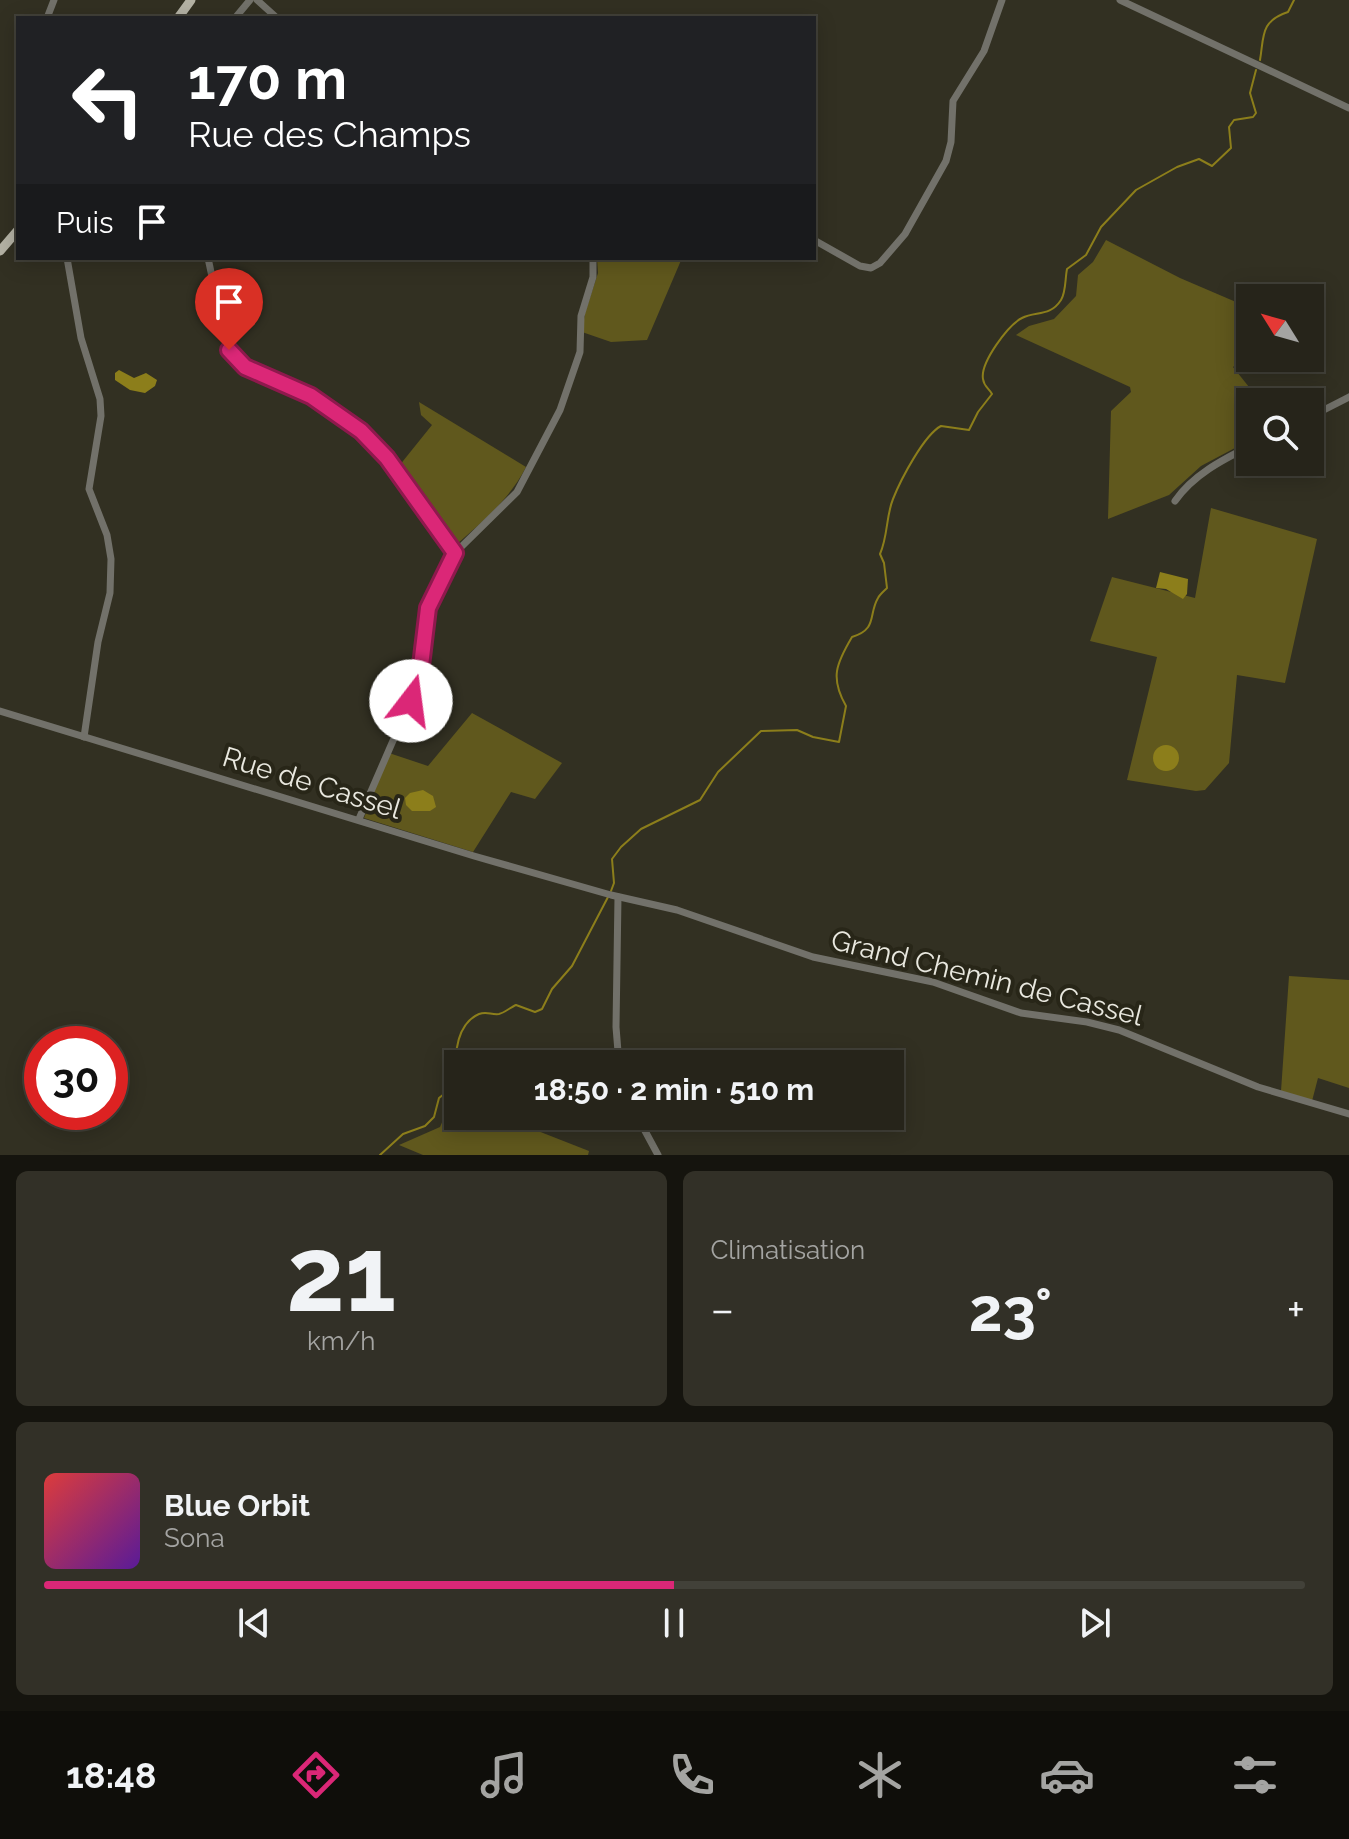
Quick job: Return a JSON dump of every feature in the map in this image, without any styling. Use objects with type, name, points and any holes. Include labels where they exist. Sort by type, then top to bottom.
[{"type":"main road","points":[[173,16],[185,0]]},
{"type":"main road","points":[[0,251],[16,232]]},
{"type":"street","points":[[237,16],[250,0]]},
{"type":"street","points":[[257,0],[275,16]]},
{"type":"street","points":[[816,241],[860,266],[871,268],[880,263],[905,234],[946,161],[951,142],[953,101],[984,51],[1002,0]]},
{"type":"street","points":[[1120,0],[1349,108]]},
{"type":"street","points":[[67,260],[81,338],[100,395],[101,416],[89,489],[107,535],[111,559],[110,593],[98,642],[84,737]]},
{"type":"street","points":[[208,260],[226,342],[236,360],[322,403],[361,431],[387,458],[455,553]]},
{"type":"street","points":[[359,819],[415,690],[428,608],[455,553],[514,496],[555,422],[580,352],[581,316],[592,281],[593,260]]},
{"type":"street","points":[[1324,410],[1349,397]]},
{"type":"street","points":[[1175,501],[1200,475],[1236,454]]},
{"type":"street","name":"Rue de Cassel","points":[[0,711],[611,895]]},
{"type":"street","points":[[611,895],[618,1050]]},
{"type":"street","name":"Grand Chemin de Cassel","points":[[611,895],[684,912],[822,960],[939,983],[1021,1013],[1112,1028],[1271,1092],[1349,1114]]},
{"type":"street","points":[[645,1130],[658,1155]]},
{"type":"shaded area","points":[[1106,240],[1180,278],[1236,302],[1236,364],[1233,367],[1250,388],[1236,388],[1236,447],[1201,466],[1169,495],[1108,519],[1111,411],[1131,392],[1130,387],[1016,335],[1029,326],[1054,319],[1076,296],[1078,275],[1093,262]]},
{"type":"shaded area","points":[[597,260],[681,260],[647,340],[611,342],[582,332],[598,273]]},
{"type":"shaded area","points":[[119,370],[134,378],[146,373],[157,380],[155,386],[145,393],[130,390],[115,380],[115,373]]},
{"type":"shaded area","points":[[419,402],[526,467],[504,500],[456,545],[399,466],[432,425],[421,415]]},
{"type":"shaded area","points":[[1211,508],[1317,539],[1285,683],[1237,675],[1229,763],[1205,790],[1127,780],[1157,657],[1090,641],[1112,577],[1195,598]]},
{"type":"shaded area","points":[[1160,572],[1188,579],[1187,594],[1183,599],[1166,589],[1156,588]]},
{"type":"shaded area","points":[[472,713],[562,763],[535,799],[511,792],[473,852],[364,818],[389,753],[428,766]]},
{"type":"shaded area","points":[[1166,745],[1175,749],[1179,758],[1175,767],[1166,771],[1157,767],[1153,758],[1157,749]]},
{"type":"shaded area","points":[[423,790],[433,796],[436,807],[430,811],[412,811],[406,805],[405,798],[410,793]]},
{"type":"shaded area","points":[[1289,976],[1349,980],[1349,1088],[1318,1078],[1312,1101],[1281,1091]]},
{"type":"shaded area","points":[[444,1118],[444,1130],[536,1130],[589,1151],[588,1155],[423,1155],[399,1145],[440,1127]]},
{"type":"waterway","points":[[1260,60],[1268,25],[1288,12],[1294,0]]},
{"type":"waterway","points":[[611,891],[614,883],[612,859],[621,847],[641,829],[700,800],[718,772],[761,731],[797,730],[839,742],[846,706],[838,687],[839,663],[852,637],[869,626],[875,604],[887,588],[880,554],[893,499],[914,458],[927,438],[941,426],[969,430],[992,394],[984,384],[983,372],[996,345],[1022,318],[1048,311],[1057,305],[1064,293],[1067,269],[1086,255],[1101,227],[1136,190],[1177,167],[1199,159],[1212,166],[1231,148],[1229,127],[1234,120],[1253,117],[1256,113],[1250,93],[1256,70]]},
{"type":"waterway","points":[[457,1050],[466,1024],[479,1014],[499,1014],[516,1005],[535,1012],[542,1009],[552,989],[572,966],[608,897]]},
{"type":"waterway","points":[[380,1155],[403,1134],[425,1126],[434,1117],[439,1098],[444,1094]]},
{"type":"route","points":[[229,350],[245,367],[311,396],[361,431],[387,458],[455,553],[428,608],[420,674],[411,701]]}]
